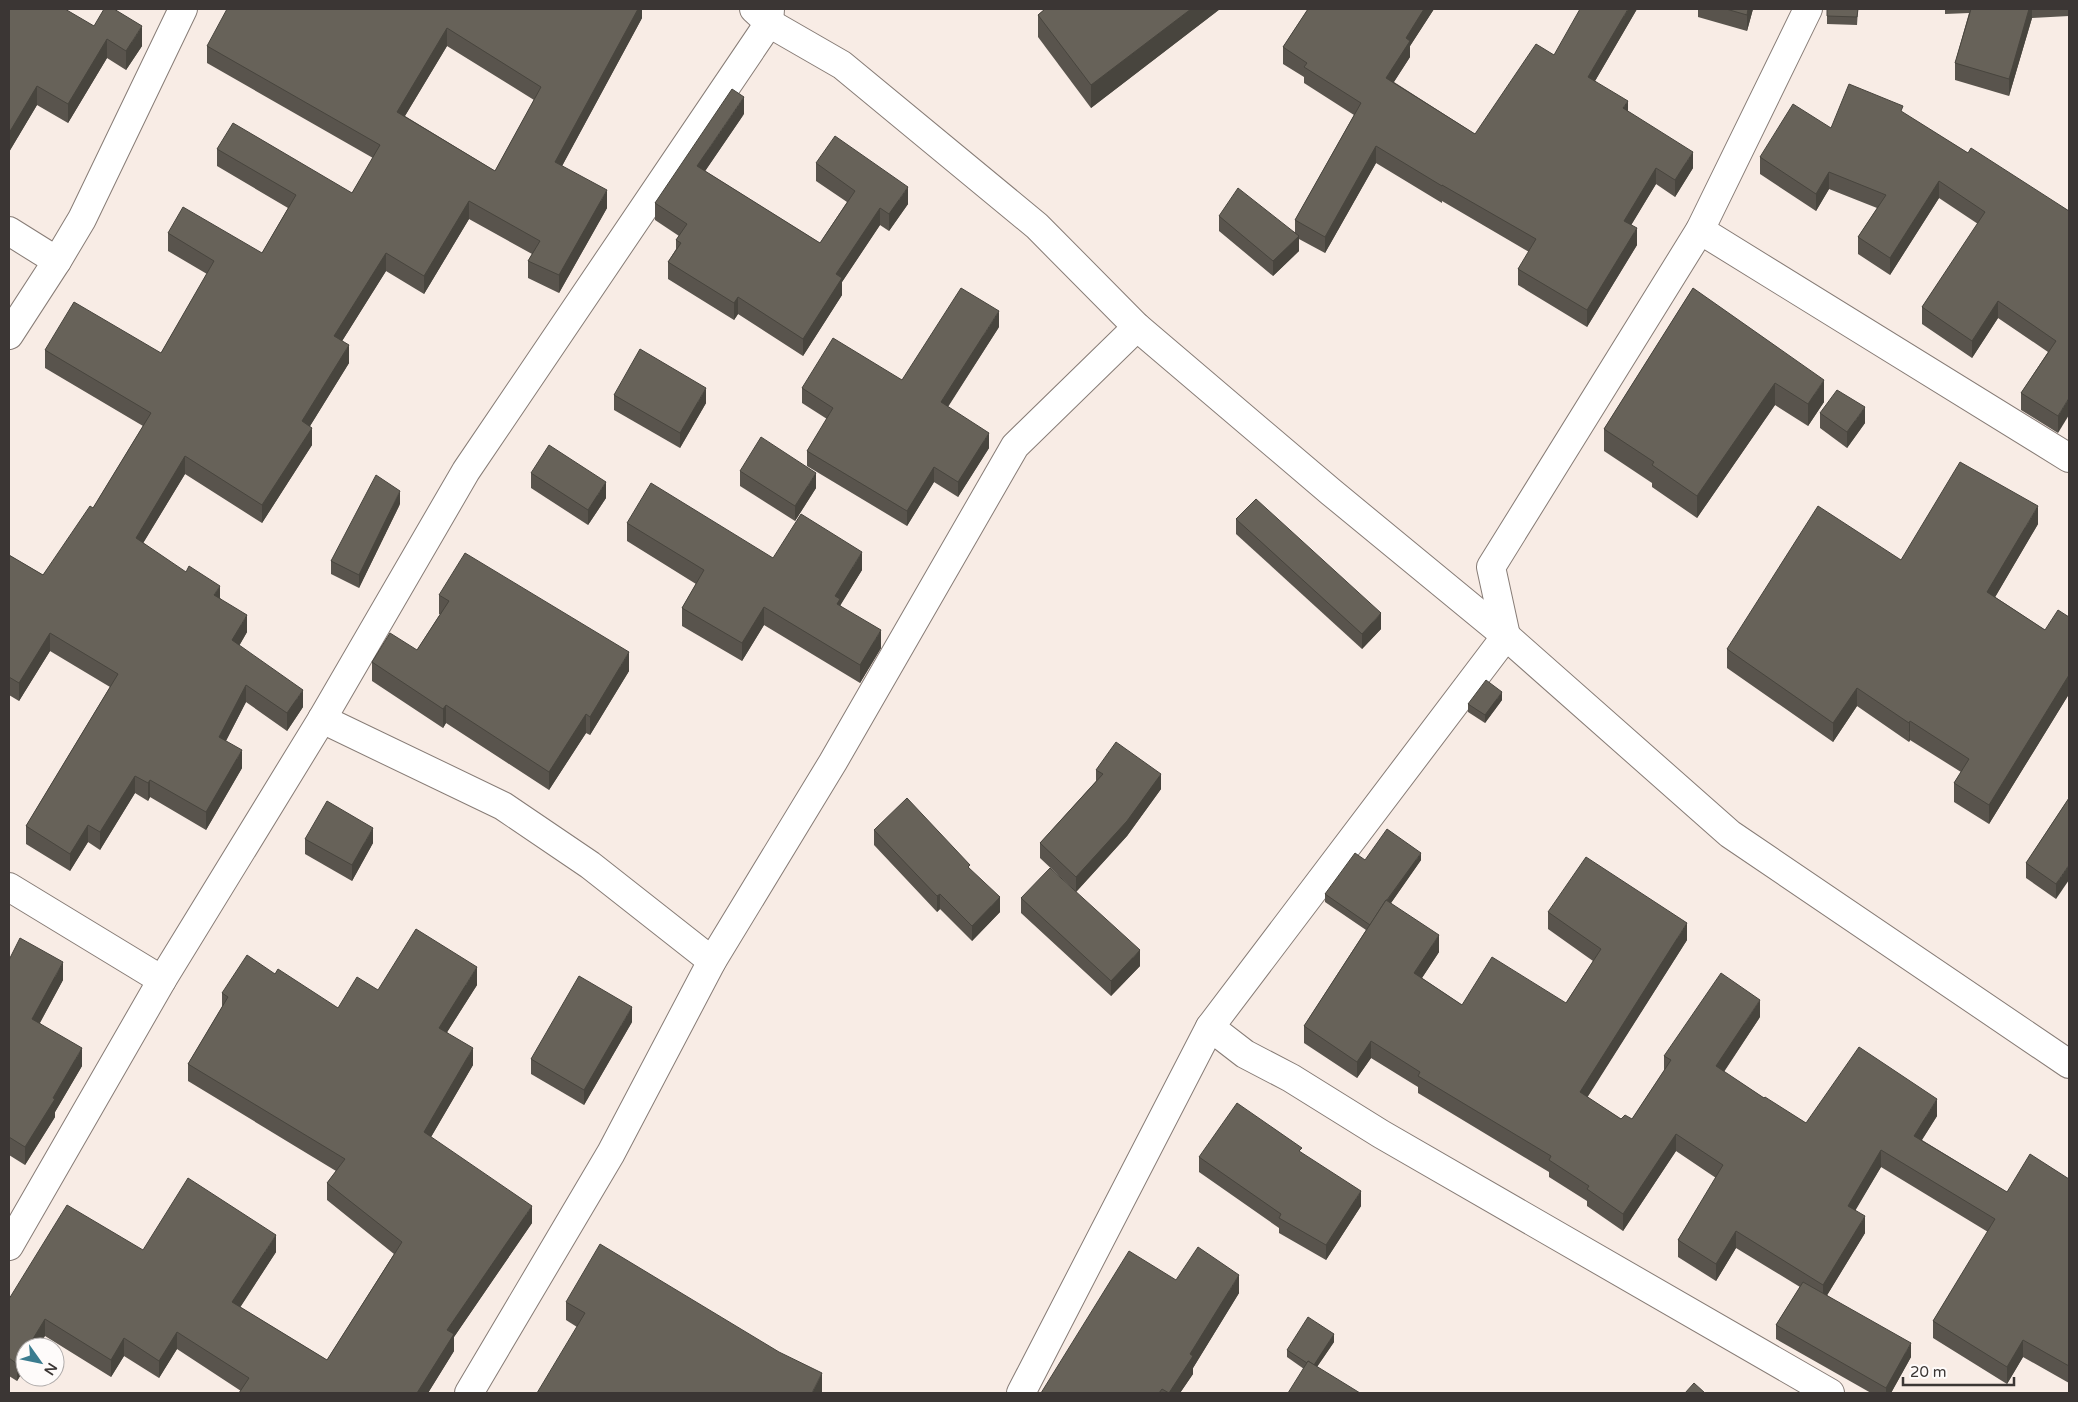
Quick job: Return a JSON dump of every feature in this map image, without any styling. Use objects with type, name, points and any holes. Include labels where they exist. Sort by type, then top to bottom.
[{"type":"street","points":[[9,335],[82,219],[183,9]]},
{"type":"street","points":[[1021,1393],[1210,1027],[1506,636],[1492,567],[1700,230],[1808,9]]},
{"type":"street","points":[[9,1246],[162,980],[322,719],[466,471],[765,14],[842,65],[1037,226],[1137,327],[1323,486],[1506,636],[1730,834],[2069,1064]]},
{"type":"street","points":[[1700,230],[2069,458]]},
{"type":"street","points":[[9,232],[57,261]]},
{"type":"street","points":[[469,1393],[611,1153],[712,961],[833,762],[1016,446],[1137,327]]},
{"type":"street","points":[[322,719],[503,806],[590,865],[712,961]]},
{"type":"street","points":[[9,887],[162,980]]},
{"type":"street","points":[[1210,1027],[1245,1054],[1291,1078],[1389,1139],[1830,1393]]},
{"type":"building","points":[[9,9],[65,9],[94,26],[104,9],[114,9],[142,26],[126,51],[107,39],[68,104],[37,86],[9,133]]},
{"type":"building","points":[[227,9],[638,9],[555,162],[607,190],[559,275],[528,261],[540,241],[469,201],[424,276],[386,253],[334,336],[349,345],[302,421],[312,428],[262,505],[185,456],[136,538],[186,572],[189,566],[220,586],[214,595],[247,615],[232,640],[303,690],[287,713],[246,685],[219,737],[242,750],[206,812],[150,780],[148,783],[135,776],[100,832],[88,825],[70,854],[26,826],[118,674],[50,633],[19,683],[9,677],[9,555],[43,575],[90,506],[93,508],[151,413],[45,350],[74,302],[161,353],[214,261],[168,233],[183,207],[262,253],[296,195],[217,149],[233,123],[352,193],[380,145],[207,46]],"holes":[[[447,28],[541,87],[495,171],[397,112]]]},
{"type":"building","points":[[1045,9],[1191,9],[1091,85],[1038,15]]},
{"type":"building","points":[[1308,9],[1424,9],[1406,38],[1410,41],[1386,78],[1475,134],[1536,44],[1554,55],[1580,9],[1628,9],[1588,77],[1628,101],[1623,108],[1693,152],[1675,180],[1656,168],[1624,221],[1637,228],[1587,310],[1518,269],[1536,239],[1376,146],[1325,237],[1295,220],[1361,103],[1304,67],[1307,63],[1283,47]]},
{"type":"building","points":[[1726,9],[1748,9],[1747,15]]},
{"type":"building","points":[[1827,9],[1858,9],[1857,17],[1827,16]]},
{"type":"building","points":[[1971,9],[2029,9],[2009,79],[1955,63]]},
{"type":"building","points":[[1849,84],[1903,106],[1901,111],[1968,153],[1971,148],[2069,211],[2069,398],[2058,416],[2021,393],[2056,341],[1998,301],[1972,341],[1922,307],[1985,212],[1939,181],[1890,258],[1858,237],[1886,195],[1829,172],[1816,194],[1760,157],[1793,104],[1831,128]]},
{"type":"building","points":[[732,89],[744,97],[697,166],[820,243],[855,191],[816,163],[835,136],[908,187],[889,214],[880,208],[836,274],[842,278],[803,339],[738,297],[734,303],[668,262],[681,243],[676,240],[687,224],[655,203]]},
{"type":"building","points":[[1238,188],[1299,236],[1273,261],[1219,216]]},
{"type":"building","points":[[961,288],[999,311],[941,402],[989,433],[958,482],[934,467],[907,511],[807,451],[833,408],[802,388],[833,338],[902,380]]},
{"type":"building","points":[[1693,288],[1824,380],[1808,404],[1775,383],[1697,496],[1652,465],[1654,462],[1604,429]]},
{"type":"building","points":[[640,349],[706,388],[680,433],[614,395]]},
{"type":"building","points":[[1837,390],[1865,407],[1847,432],[1820,413]]},
{"type":"building","points":[[761,437],[816,473],[795,506],[740,471]]},
{"type":"building","points":[[549,445],[606,482],[588,510],[531,473]]},
{"type":"building","points":[[1960,462],[2038,506],[1987,592],[2045,630],[2058,610],[2069,617],[2069,675],[1989,805],[1954,783],[1969,759],[1910,721],[1909,723],[1857,688],[1833,723],[1727,649],[1818,506],[1901,560]]},
{"type":"building","points":[[376,475],[400,491],[359,575],[331,561]]},
{"type":"building","points":[[651,483],[773,558],[801,514],[862,552],[835,596],[840,599],[837,604],[881,630],[860,665],[764,607],[742,643],[682,608],[704,570],[627,523]]},
{"type":"building","points":[[1256,499],[1381,613],[1362,634],[1236,519]]},
{"type":"building","points":[[465,553],[629,652],[590,717],[586,714],[549,772],[446,705],[443,709],[372,662],[390,633],[417,650],[449,601],[439,595]]},
{"type":"building","points":[[1486,680],[1502,692],[1485,715],[1468,704]]},
{"type":"building","points":[[1116,742],[1161,774],[1127,821],[1076,877],[1040,843],[1103,774],[1096,770]]},
{"type":"building","points":[[907,798],[970,865],[968,867],[1000,897],[972,926],[940,894],[937,896],[874,830]]},
{"type":"building","points":[[2069,798],[2069,865],[2056,884],[2026,863]]},
{"type":"building","points":[[327,801],[373,828],[352,865],[305,839]]},
{"type":"building","points":[[1387,829],[1421,853],[1370,925],[1325,894],[1355,853],[1365,860]]},
{"type":"building","points":[[1586,857],[1687,923],[1580,1092],[1621,1119],[1625,1115],[1632,1119],[1671,1060],[1664,1056],[1721,973],[1760,1000],[1716,1066],[1806,1123],[1859,1047],[1937,1099],[1914,1136],[2007,1192],[2030,1154],[2069,1179],[2069,1366],[2023,1340],[2007,1367],[1933,1321],[1995,1219],[1881,1150],[1848,1206],[1865,1216],[1823,1285],[1736,1231],[1716,1264],[1678,1240],[1723,1165],[1676,1134],[1623,1214],[1587,1189],[1589,1186],[1549,1160],[1551,1156],[1418,1076],[1420,1072],[1371,1041],[1357,1062],[1304,1026],[1386,900],[1439,935],[1414,973],[1462,1005],[1492,957],[1566,1003],[1601,949],[1548,912]]},
{"type":"building","points":[[1050,868],[1140,950],[1111,981],[1021,898]]},
{"type":"building","points":[[416,929],[477,967],[439,1028],[473,1048],[424,1132],[532,1206],[447,1330],[454,1334],[417,1393],[239,1393],[249,1378],[177,1332],[159,1361],[124,1338],[111,1360],[45,1319],[34,1337],[15,1337],[15,1362],[9,1358],[9,1299],[67,1205],[143,1250],[188,1178],[276,1235],[232,1302],[327,1360],[402,1242],[327,1183],[345,1159],[188,1064],[228,997],[222,993],[247,955],[275,974],[278,969],[338,1008],[357,977],[378,990]]},
{"type":"building","points":[[20,938],[63,962],[32,1019],[82,1048],[53,1098],[55,1099],[25,1147],[9,1137],[9,960]]},
{"type":"building","points":[[579,976],[632,1007],[584,1090],[531,1059]]},
{"type":"building","points":[[1237,1103],[1302,1148],[1299,1151],[1361,1191],[1326,1245],[1279,1218],[1281,1214],[1199,1157]]},
{"type":"building","points":[[600,1244],[779,1352],[822,1373],[812,1393],[537,1393],[585,1313],[566,1302]]},
{"type":"building","points":[[1198,1247],[1239,1275],[1190,1354],[1193,1356],[1169,1393],[1162,1389],[1159,1393],[1041,1393],[1129,1251],[1176,1280]]},
{"type":"building","points":[[1803,1282],[1911,1343],[1886,1388],[1776,1325]]},
{"type":"building","points":[[1308,1317],[1334,1334],[1314,1365],[1308,1361],[1307,1363],[1287,1350]]},
{"type":"building","points":[[1308,1361],[1360,1393],[1288,1393]]},
{"type":"building","points":[[1694,1383],[1705,1393],[1685,1393]]}]
